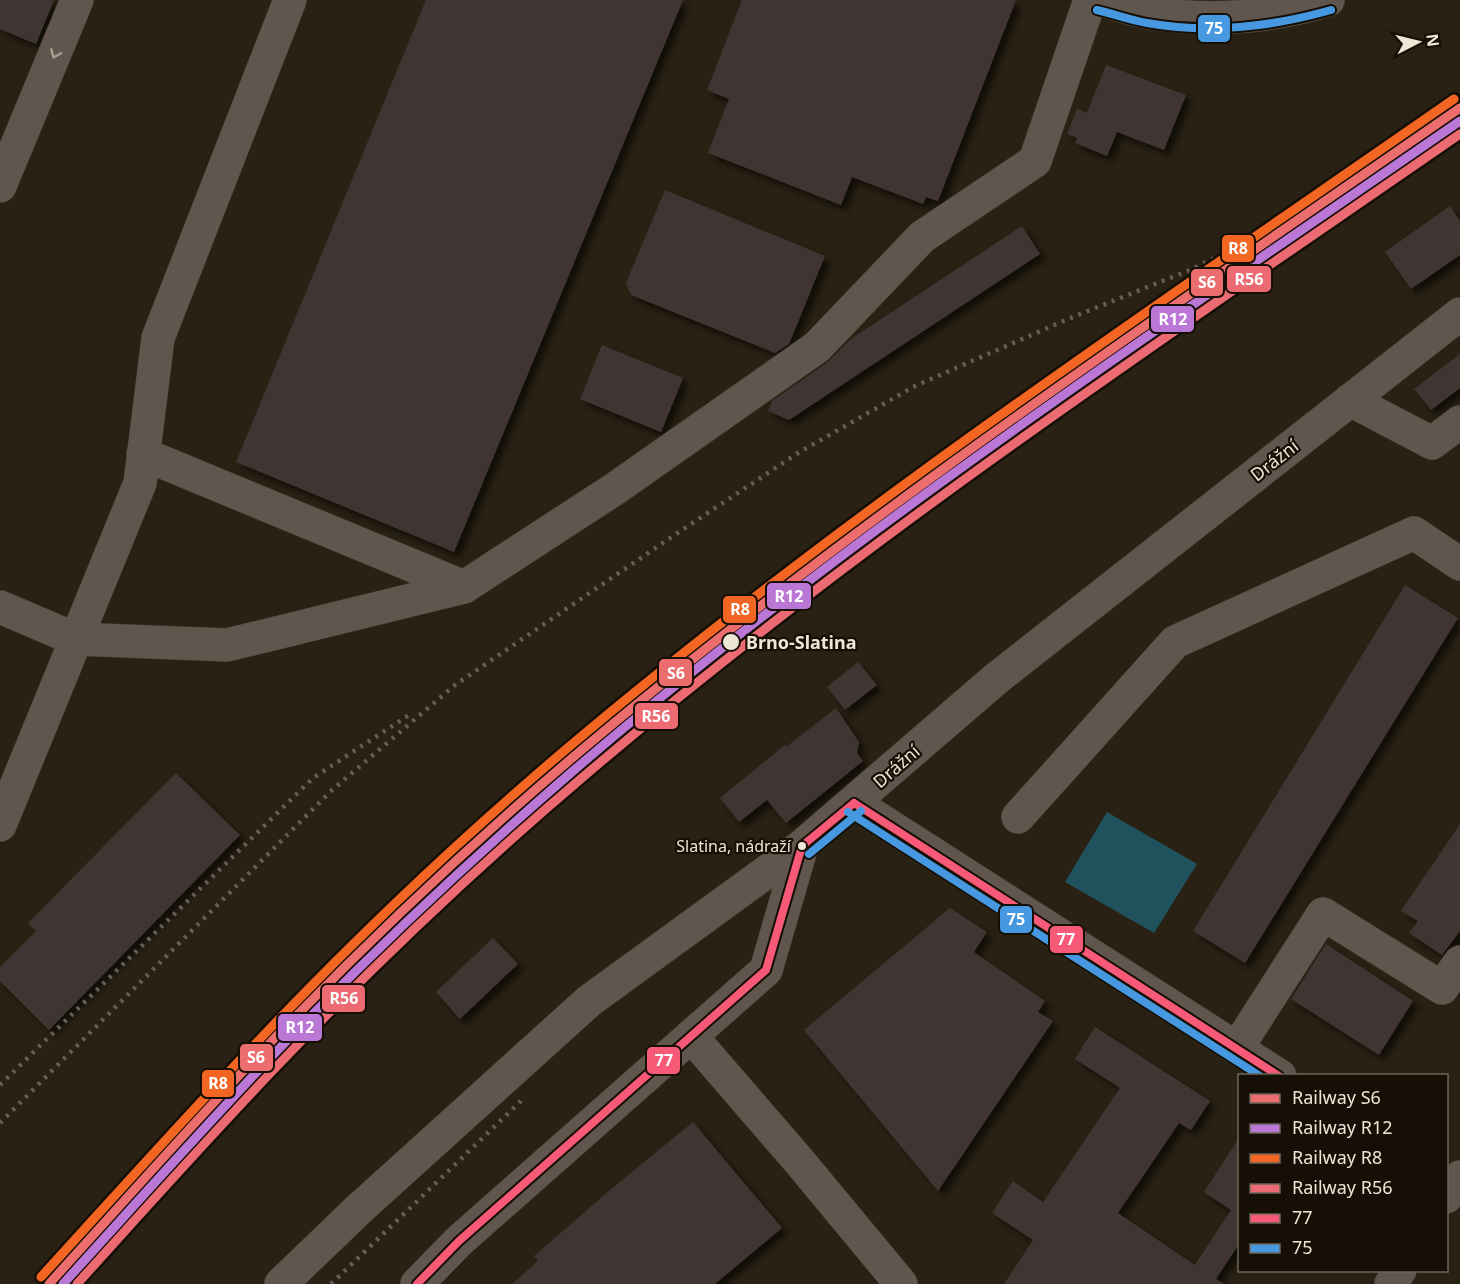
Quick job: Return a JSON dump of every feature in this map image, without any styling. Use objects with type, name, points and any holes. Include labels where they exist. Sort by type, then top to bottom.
[{"type":"street","points":[[0,186],[77,0]]},
{"type":"street","points":[[0,825],[140,483],[158,338],[290,0]]},
{"type":"street","points":[[0,608],[75,639],[227,645],[464,587],[616,488],[817,347],[922,237],[1035,161],[1090,0]]},
{"type":"street","points":[[1100,0],[1149,13],[1213,19],[1273,14],[1328,0]]},
{"type":"street","name":"Drážní","points":[[281,1284],[359,1209],[589,1001],[802,846],[997,678],[1460,314]]},
{"type":"street","points":[[1350,400],[1432,443],[1460,422]]},
{"type":"street","points":[[143,454],[464,587]]},
{"type":"street","points":[[1018,817],[1174,642],[1414,533],[1460,564]]},
{"type":"street","points":[[854,803],[1277,1074]]},
{"type":"street","points":[[417,1284],[459,1241],[766,970],[802,846]]},
{"type":"street","points":[[1237,1048],[1323,914],[1442,988],[1460,962]]},
{"type":"street","points":[[691,1036],[902,1284]]},
{"type":"water","points":[[1107,812],[1197,864],[1154,933],[1065,882]]},
{"type":"building","points":[[0,0],[54,0],[36,44],[0,29]]},
{"type":"building","points":[[426,0],[683,0],[454,552],[236,462]]},
{"type":"building","points":[[742,0],[1016,0],[938,201],[926,197],[923,204],[852,177],[841,205],[708,153],[729,99],[707,90]]},
{"type":"building","points":[[1106,65],[1186,95],[1164,150],[1117,132],[1107,156],[1075,143],[1077,138],[1067,134],[1077,109],[1087,113]]},
{"type":"building","points":[[665,190],[825,256],[789,344],[775,353],[631,295],[626,283]]},
{"type":"building","points":[[1450,206],[1460,221],[1460,255],[1411,289],[1385,252]]},
{"type":"building","points":[[1022,226],[1040,254],[789,420],[768,411],[772,401],[828,362],[851,339]]},
{"type":"building","points":[[602,345],[683,378],[661,432],[580,399]]},
{"type":"building","points":[[1460,354],[1460,388],[1431,410],[1414,389]]},
{"type":"building","points":[[1405,585],[1458,618],[1245,963],[1193,931]]},
{"type":"building","points":[[858,662],[877,685],[845,710],[827,687]]},
{"type":"building","points":[[836,708],[859,742],[857,753],[863,761],[786,823],[767,800],[739,822],[720,798],[785,745],[786,747]]},
{"type":"building","points":[[176,773],[240,835],[49,1030],[0,981],[0,967],[36,931],[28,923]]},
{"type":"building","points":[[1460,824],[1460,931],[1442,955],[1409,933],[1418,921],[1401,911]]},
{"type":"building","points":[[950,908],[987,932],[974,952],[1045,1001],[1038,1012],[1053,1021],[938,1191],[804,1030]]},
{"type":"building","points":[[493,938],[518,964],[460,1019],[436,992]]},
{"type":"building","points":[[1326,944],[1413,1001],[1379,1055],[1291,999]]},
{"type":"building","points":[[1095,1027],[1210,1101],[1191,1130],[1179,1123],[1118,1213],[1195,1265],[1231,1210],[1204,1192],[1238,1140],[1238,1246],[1216,1279],[1224,1284],[1004,1284],[1033,1240],[992,1213],[1013,1181],[1043,1202],[1120,1088],[1075,1059]]},
{"type":"building","points":[[693,1122],[782,1228],[715,1284],[512,1284],[538,1261],[534,1256]]},
{"type":"railway","points":[[0,1123],[331,791],[455,685],[798,453],[915,386],[1068,319],[1190,270],[1258,237]]},
{"type":"railway","points":[[0,1085],[313,778],[409,715]]},
{"type":"railway","points":[[331,1284],[521,1101]]},
{"type":"rail line","name":"R8","points":[[41,1277],[205,1097],[334,963],[409,890],[564,751],[671,663],[889,495],[1114,335],[1454,99]]},
{"type":"rail line","name":"S6","points":[[49,1284],[212,1104],[304,1008],[454,863],[571,759],[677,671],[896,504],[1120,343],[1460,108]]},
{"type":"rail line","name":"R12","points":[[63,1284],[194,1139],[310,1017],[458,874],[573,771],[679,683],[896,515],[1120,355],[1460,121]]},
{"type":"rail line","name":"R56","points":[[77,1284],[280,1063],[353,989],[428,916],[583,777],[688,690],[903,524],[1124,366],[1460,134]]},
{"type":"transit line","name":"75","points":[[1097,10],[1147,23],[1193,28],[1240,27],[1286,21],[1331,10]]},
{"type":"transit line","name":"77","points":[[854,803],[1276,1074]]},
{"type":"transit line","name":"77","points":[[417,1284],[459,1241],[766,970],[802,846],[854,803]]},
{"type":"transit line","name":"75","points":[[809,854],[861,811]]},
{"type":"transit line","name":"75","points":[[848,812],[1257,1074]]},
{"type":"place","name":"Brno-Slatina","points":[[731,642]]},
{"type":"place","name":"Slatina, nádraží","points":[[802,846]]}]
